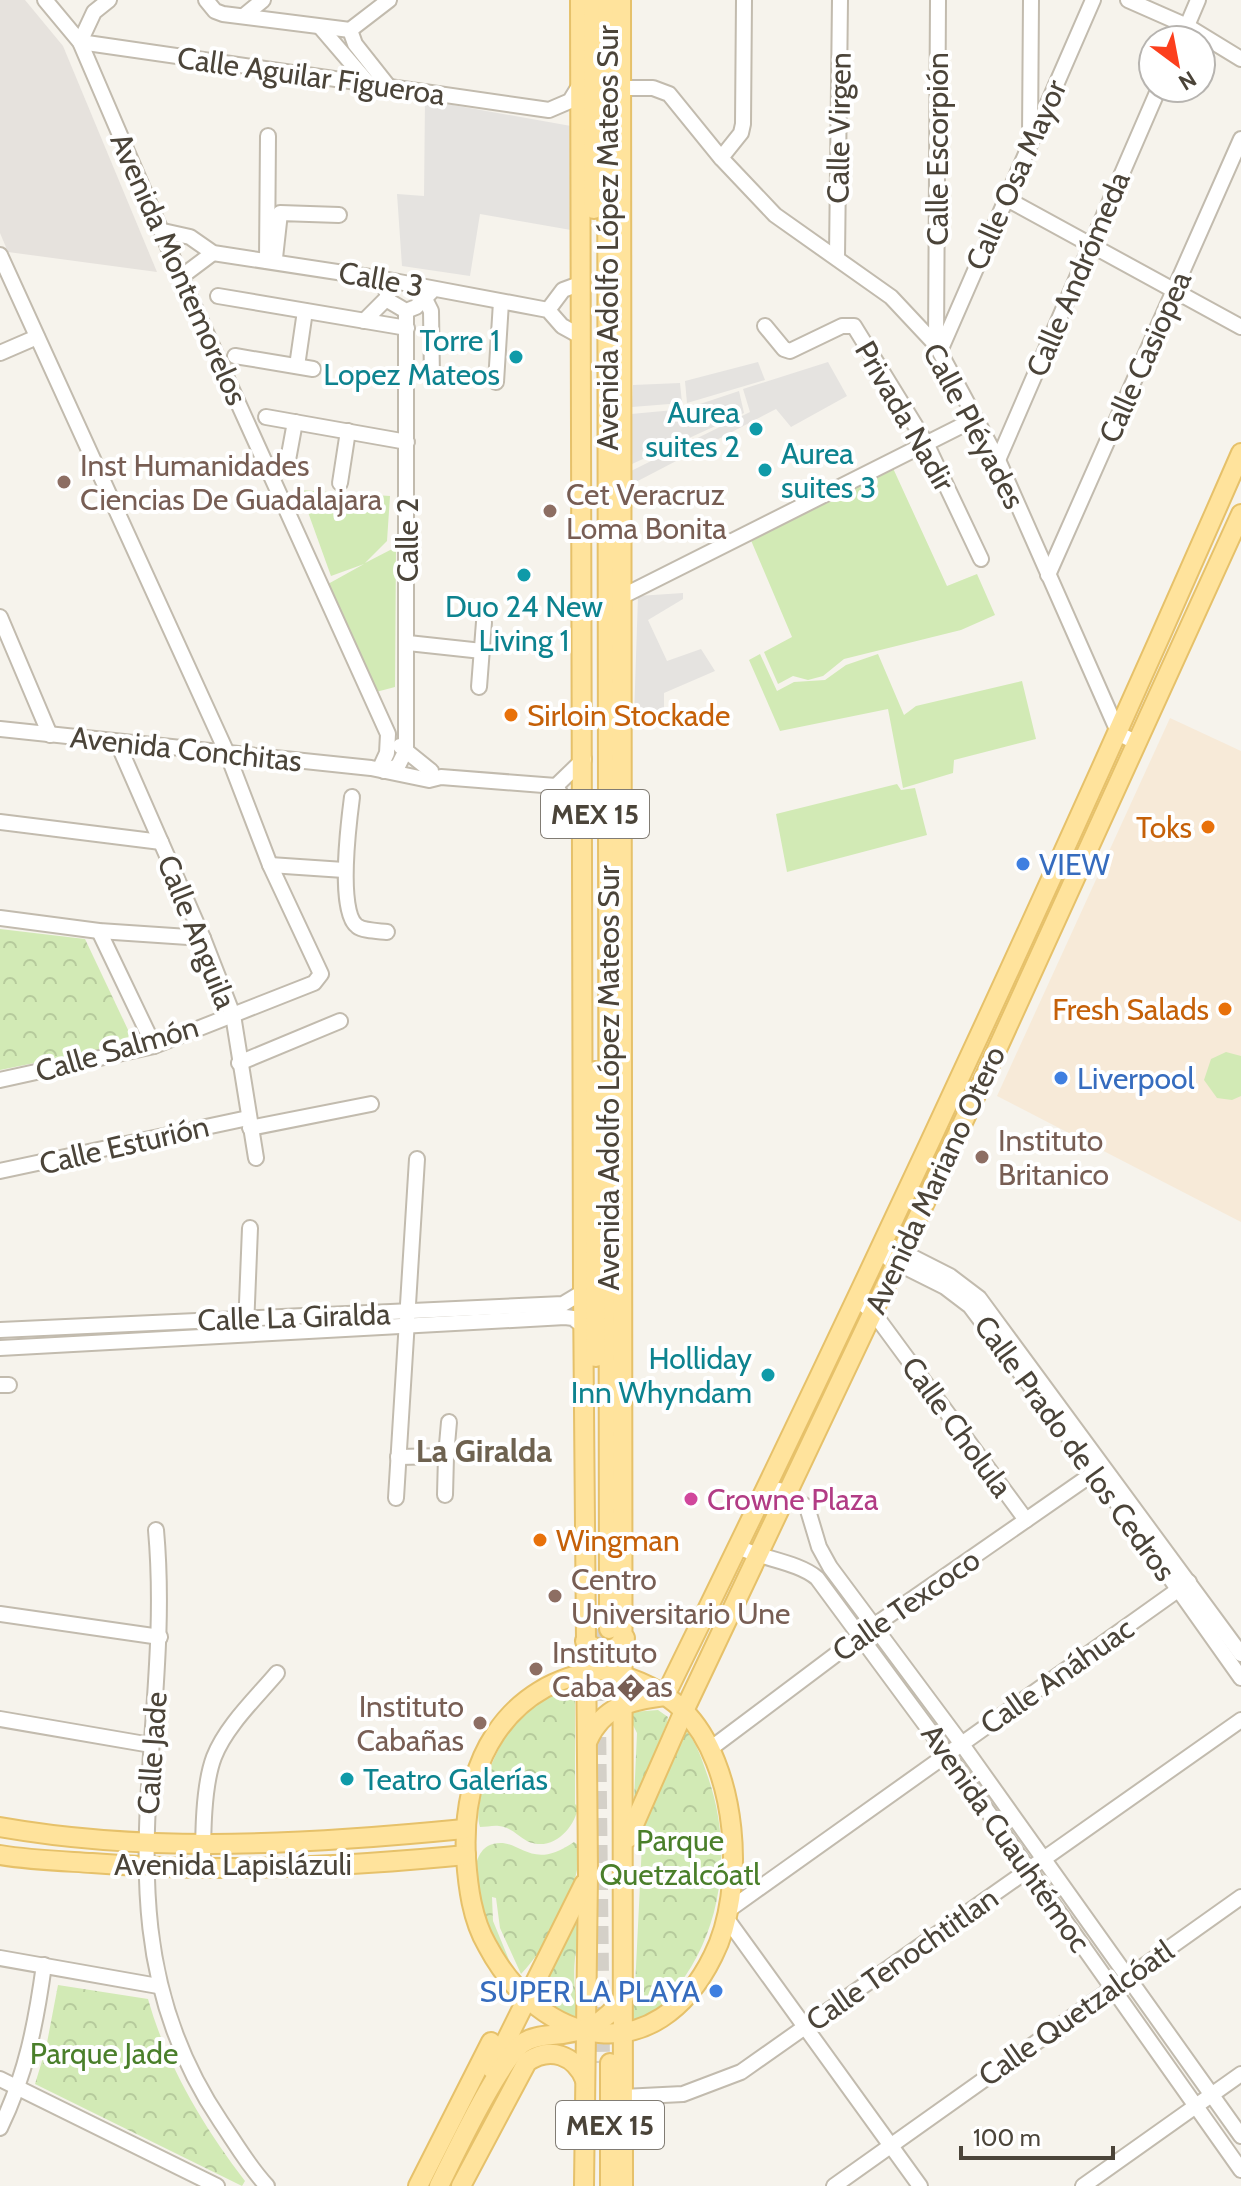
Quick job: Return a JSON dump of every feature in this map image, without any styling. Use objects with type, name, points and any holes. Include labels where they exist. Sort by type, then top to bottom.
[{"type":"main road","points":[[580,0],[583,1326],[604,1634],[625,1676],[626,1844],[623,2034],[586,2082]]},
{"type":"main road","name":"Avenida Adolfo López Mateos Sur","points":[[593,0],[595,1077],[604,1634]]},
{"type":"main road","name":"Avenida Adolfo López Mateos Sur","points":[[604,1634],[608,846],[615,590],[608,292],[607,0]]},
{"type":"main road","points":[[585,2032],[587,1672],[604,1634],[625,1170],[615,590],[621,243],[621,0]]},
{"type":"main road","points":[[608,292],[621,243]]},
{"type":"main road","points":[[583,387],[594,442]]},
{"type":"main road","name":"Avenida Mariano Otero","points":[[665,1696],[958,1088],[1119,734],[1241,453]]},
{"type":"main road","name":"Avenida Mariano Otero","points":[[626,1844],[684,1711],[900,1258],[1241,514]]},
{"type":"main road","points":[[608,846],[622,892]]},
{"type":"main road","points":[[584,1008],[595,1077]]},
{"type":"main road","points":[[608,1254],[625,1170]]},
{"type":"main road","points":[[446,2181],[483,2102],[510,2058],[530,2039],[585,2032],[623,2034],[659,2022],[674,2011],[705,1972],[718,1947],[728,1914],[733,1862],[731,1827],[723,1786],[710,1749],[684,1711],[665,1696],[625,1676],[603,1670],[560,1678],[530,1697],[493,1735],[456,1830],[458,1856],[482,1935],[506,1976],[562,2021],[585,2032],[605,2060],[623,2097],[623,2186]]},
{"type":"main road","points":[[588,1741],[603,1717],[625,1703],[665,1696]]},
{"type":"main road","name":"Avenida Lapislázuli","points":[[0,1827],[146,1844],[306,1842],[456,1830]]},
{"type":"main road","name":"Avenida Lapislázuli","points":[[0,1855],[146,1867],[357,1866],[458,1856]]},
{"type":"main road","points":[[483,2102],[488,2076],[526,1995],[573,1911],[588,1874]]},
{"type":"main road","points":[[418,2186],[503,2019],[526,1995]]},
{"type":"main road","points":[[585,2032],[605,2018],[624,1997]]},
{"type":"main road","points":[[461,2186],[524,2065],[542,2054],[572,2059],[586,2082],[584,2186]]},
{"type":"main road","points":[[502,2103],[510,2058]]},
{"type":"main road","name":"MEX 15","points":[[599,2186],[605,2060]]},
{"type":"main road","name":"MEX 15","points":[[605,2060],[610,2186]]},
{"type":"main road","points":[[426,2186],[433,2156]]},
{"type":"street","name":"Avenida Montemorelos","points":[[45,0],[80,42],[181,277],[388,734]]},
{"type":"street","points":[[80,42],[94,12],[109,0]]},
{"type":"street","points":[[206,0],[215,11],[350,30],[389,0]]},
{"type":"street","points":[[245,15],[263,0]]},
{"type":"street","points":[[721,158],[736,141],[743,124],[744,0]]},
{"type":"street","name":"Calle Virgen","points":[[837,257],[840,0]]},
{"type":"street","name":"Calle Escorpión","points":[[938,0],[938,348]]},
{"type":"street","points":[[1030,141],[1031,0]]},
{"type":"street","name":"Calle Osa Mayor","points":[[938,348],[1093,0]]},
{"type":"street","points":[[1128,0],[1169,24]]},
{"type":"street","points":[[1188,24],[1198,0]]},
{"type":"street","points":[[321,28],[369,84]]},
{"type":"street","points":[[350,30],[355,44],[389,87]]},
{"type":"street","name":"Calle Aguilar Figueroa","points":[[80,42],[549,110],[570,101],[581,83]]},
{"type":"street","points":[[1217,48],[1241,59]]},
{"type":"street","name":"Calle Pléyades","points":[[622,88],[662,89],[775,215],[891,297],[938,348],[998,460],[1119,734]]},
{"type":"street","name":"Calle Andrómeda","points":[[998,460],[1152,104]]},
{"type":"street","points":[[268,136],[271,261]]},
{"type":"street","name":"Calle Casiopea","points":[[1048,575],[1241,139]]},
{"type":"street","points":[[1005,198],[1241,327]]},
{"type":"street","points":[[271,261],[280,213],[339,215]]},
{"type":"street","name":"Calle 3","points":[[163,231],[190,237],[213,253],[383,279],[429,294],[548,310],[562,326],[582,337]]},
{"type":"street","points":[[181,277],[213,253]]},
{"type":"street","points":[[0,255],[227,753],[270,865],[344,870]]},
{"type":"street","points":[[383,279],[387,298],[395,307],[406,311],[429,294],[432,379]]},
{"type":"street","points":[[548,310],[563,290],[582,283]]},
{"type":"street","points":[[218,296],[407,328]]},
{"type":"street","points":[[364,321],[387,298]]},
{"type":"street","points":[[496,382],[501,302]]},
{"type":"street","points":[[297,366],[305,311]]},
{"type":"street","name":"Calle 2","points":[[398,766],[406,750],[408,643],[406,311]]},
{"type":"street","name":"Privada Nadir","points":[[765,326],[784,349],[790,351],[842,326],[854,326],[926,443],[981,559]]},
{"type":"street","points":[[0,353],[37,337]]},
{"type":"street","points":[[235,356],[313,369]]},
{"type":"street","points":[[266,417],[407,442]]},
{"type":"street","points":[[615,590],[975,419]]},
{"type":"street","points":[[288,460],[295,422]]},
{"type":"street","points":[[340,483],[348,431]]},
{"type":"street","points":[[0,617],[50,735]]},
{"type":"street","points":[[479,687],[484,622]]},
{"type":"street","points":[[408,643],[482,651]]},
{"type":"street","name":"Avenida Conchitas","points":[[0,729],[118,744],[378,768],[429,780],[436,774]]},
{"type":"street","points":[[388,734],[436,774]]},
{"type":"street","points":[[378,768],[387,753],[388,734]]},
{"type":"street","points":[[1119,734],[1138,743]]},
{"type":"street","name":"Calle Anguila","points":[[118,744],[203,938],[233,1015],[256,1158]]},
{"type":"street","points":[[583,824],[573,816],[556,786],[584,759]]},
{"type":"street","name":"Avenida Conchitas","points":[[378,768],[398,766],[436,774],[556,786]]},
{"type":"street","points":[[352,797],[344,870],[355,924],[387,932]]},
{"type":"street","points":[[0,822],[161,842]]},
{"type":"street","name":"Calle Salmón","points":[[0,1080],[154,1046],[320,978],[270,865]]},
{"type":"street","points":[[0,918],[99,931],[203,938]]},
{"type":"street","points":[[99,931],[154,1046]]},
{"type":"street","points":[[239,1063],[340,1021]]},
{"type":"street","name":"Calle Esturión","points":[[0,1171],[249,1123],[371,1104]]},
{"type":"street","points":[[396,1498],[417,1159]]},
{"type":"street","points":[[245,1336],[250,1228]]},
{"type":"street","name":"Calle Prado de los Cedros","points":[[880,1248],[900,1258],[970,1306],[1100,1469],[1184,1585],[1241,1654]]},
{"type":"street","name":"Calle La Giralda","points":[[0,1348],[245,1336],[569,1303],[583,1292]]},
{"type":"street","name":"Calle Cholula","points":[[856,1299],[873,1312],[1026,1520]]},
{"type":"street","name":"Calle La Giralda","points":[[0,1330],[247,1319],[565,1317],[583,1326]]},
{"type":"street","points":[[445,1495],[449,1422]]},
{"type":"street","points":[[398,1457],[446,1456]]},
{"type":"street","name":"Calle Texcoco","points":[[710,1749],[875,1625],[1100,1469]]},
{"type":"street","name":"Avenida Cuauhtémoc","points":[[768,1485],[807,1507],[824,1557],[961,1743],[1241,2136]]},
{"type":"street","name":"Calle Jade","points":[[156,1530],[160,1637],[151,1745],[146,1867],[147,1913],[158,1986],[190,2072],[259,2183]]},
{"type":"street","name":"Avenida Cuauhtémoc","points":[[738,1547],[811,1573],[947,1754],[1241,2170]]},
{"type":"street","name":"Calle Prado de los Cedros","points":[[1184,1585],[1241,1678]]},
{"type":"street","name":"Calle Anáhuac","points":[[728,1914],[1184,1585]]},
{"type":"street","points":[[0,1614],[160,1637]]},
{"type":"street","points":[[203,1867],[203,1843],[216,1753],[277,1673]]},
{"type":"street","points":[[0,1719],[151,1745]]},
{"type":"street","name":"Calle Tenochtitlan","points":[[623,2097],[683,2094],[722,2081],[805,2027],[1241,1720]]},
{"type":"street","name":"Calle Quetzalcóatl","points":[[834,2186],[1241,1897]]},
{"type":"street","points":[[728,1914],[741,1938],[920,2186]]},
{"type":"street","points":[[718,1947],[733,1938],[741,1938]]},
{"type":"street","points":[[0,1958],[158,1986]]},
{"type":"street","points":[[0,2128],[19,2089],[36,2025],[44,1965]]},
{"type":"street","points":[[1083,2186],[1241,2074]]},
{"type":"street","points":[[0,2079],[217,2186]]},
{"type":"shaded area","points":[[0,0],[25,0],[63,46],[157,272],[8,252],[0,233]]},
{"type":"shaded area","points":[[425,100],[571,126],[571,230],[480,214],[470,276],[402,266],[397,194],[424,196]]},
{"type":"shaded area","points":[[758,362],[765,380],[687,403],[685,381]]},
{"type":"shaded area","points":[[828,362],[847,396],[791,427],[776,409],[632,484],[631,471],[750,412],[743,389]]},
{"type":"shaded area","points":[[680,383],[682,403],[632,407],[633,385]]},
{"type":"shaded area","points":[[739,391],[744,413],[632,464],[631,414],[685,409]]},
{"type":"shaded area","points":[[683,593],[683,599],[648,620],[667,661],[701,649],[715,671],[664,693],[664,712],[634,717],[638,596]]},
{"type":"shaded area","points":[[1170,718],[1241,751],[1241,1222],[997,1096]]},
{"type":"green space","points":[[892,466],[947,586],[977,574],[995,615],[961,630],[844,659],[823,676],[808,680],[793,676],[778,684],[764,652],[792,637],[750,538]]},
{"type":"green space","points":[[300,490],[390,496],[387,541],[365,563],[396,547],[395,687],[376,692],[328,584],[364,564],[331,576]]},
{"type":"green space","points":[[760,654],[777,691],[794,682],[825,680],[846,665],[878,654],[904,715],[916,706],[1022,681],[1036,739],[954,760],[953,773],[903,788],[888,709],[780,731],[749,660]]},
{"type":"green space","points":[[897,784],[901,790],[915,788],[927,835],[787,872],[776,814]]},
{"type":"green space","points":[[0,929],[85,939],[130,1034],[123,1045],[0,1070]]},
{"type":"green space","points":[[1226,1052],[1241,1056],[1241,1096],[1232,1100],[1217,1098],[1204,1080],[1211,1059]]},
{"type":"green space","points":[[575,1682],[575,1804],[578,1807],[572,1823],[561,1836],[545,1844],[527,1841],[503,1827],[480,1827],[478,1814],[485,1781],[511,1727],[535,1700]]},
{"type":"green space","points":[[658,1710],[668,1717],[667,1723],[634,1800],[637,1733],[631,1721],[633,1712]]},
{"type":"green space","name":"Parque Quetzalcóatl","points":[[684,1728],[701,1758],[717,1810],[721,1843],[715,1909],[689,1970],[670,1996],[645,2020],[627,2021],[635,1987],[643,1823]]},
{"type":"green space","points":[[574,1842],[578,1845],[578,1861],[562,1914],[542,1948],[521,1974],[500,1928],[496,1898],[492,1897],[493,1921],[512,1967],[488,1933],[476,1889],[477,1860],[483,1850],[493,1844],[503,1843],[527,1852],[546,1854]]},
{"type":"green space","points":[[579,1915],[583,1927],[574,1972],[581,2022],[551,2007],[535,1992]]},
{"type":"green space","name":"Parque Jade","points":[[58,1985],[148,1999],[176,2072],[201,2117],[245,2181],[242,2186],[35,2084],[46,2048]]},
{"type":"tunnel","points":[[596,1629],[601,2063]]},
{"type":"place","name":"Torre 1 Lopez Mateos","points":[[516,357]]},
{"type":"place","name":"Aurea suites 2","points":[[756,429]]},
{"type":"place","name":"Aurea suites 3","points":[[765,470]]},
{"type":"place","name":"Inst Humanidades Ciencias De Guadalajara","points":[[64,482]]},
{"type":"place","name":"Cet Veracruz Loma Bonita","points":[[550,511]]},
{"type":"place","name":"Duo 24 New Living 1","points":[[524,575]]},
{"type":"place","name":"Sirloin Stockade","points":[[511,715]]},
{"type":"place","name":"Toks","points":[[1208,827]]},
{"type":"place","name":"VIEW","points":[[1023,864]]},
{"type":"place","name":"Fresh Salads","points":[[1225,1009]]},
{"type":"place","name":"Liverpool","points":[[1061,1078]]},
{"type":"place","name":"Instituto Britanico","points":[[982,1157]]},
{"type":"place","name":"Holliday Inn Whyndam","points":[[768,1375]]},
{"type":"place","name":"Crowne Plaza","points":[[691,1499]]},
{"type":"place","name":"Wingman","points":[[540,1540]]},
{"type":"place","name":"Centro Universitario Une","points":[[555,1596]]},
{"type":"place","name":"Instituto Caba�as","points":[[536,1669]]},
{"type":"place","name":"Instituto Cabañas","points":[[480,1723]]},
{"type":"place","name":"Teatro Galerías","points":[[347,1779]]},
{"type":"place","name":"SUPER LA PLAYA","points":[[716,1991]]},
{"type":"district","name":"La Giralda","points":[[484,1450]]}]
